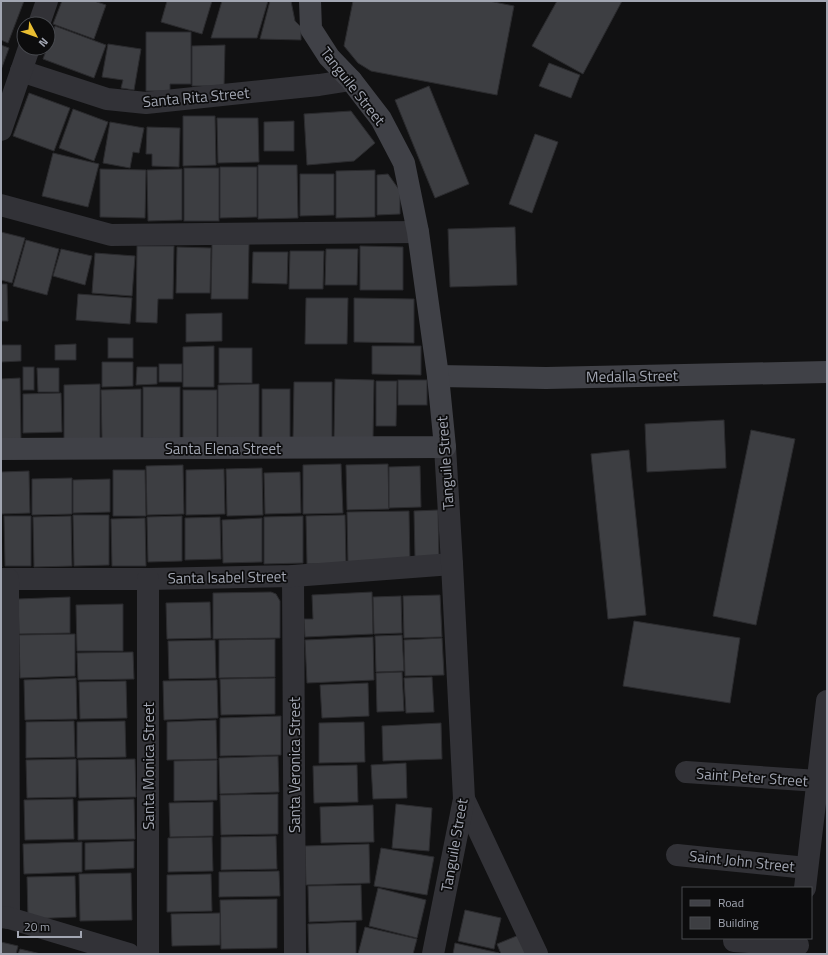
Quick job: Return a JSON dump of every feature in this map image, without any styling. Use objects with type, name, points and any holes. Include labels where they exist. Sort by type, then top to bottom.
[{"type":"street","points":[[42,16],[47,1]]},
{"type":"street","name":"Tanguile Street","points":[[310,1],[311,30],[329,57],[352,80],[381,119],[404,163],[418,232],[438,376],[445,447],[464,799],[433,954]]},
{"type":"street","points":[[1,130],[27,56]]},
{"type":"street","name":"Santa Rita Street","points":[[21,71],[107,99],[146,103],[319,85],[352,80]]},
{"type":"street","points":[[1,205],[110,235],[418,232]]},
{"type":"street","name":"Medalla Street","points":[[438,376],[546,378],[827,372]]},
{"type":"street","name":"Santa Elena Street","points":[[1,449],[445,447]]},
{"type":"street","name":"Santa Isabel Street","points":[[4,579],[148,579],[293,576],[452,564]]},
{"type":"street","name":"Santa Veronica Street","points":[[293,576],[295,954]]},
{"type":"street","points":[[4,579],[5,917],[128,954]]},
{"type":"street","name":"Santa Monica Street","points":[[148,579],[148,954]]},
{"type":"street","points":[[806,878],[827,700]]},
{"type":"street","name":"Saint Peter Street","points":[[686,772],[818,781]]},
{"type":"street","points":[[464,799],[537,954]]},
{"type":"street","name":"Saint John Street","points":[[677,855],[806,878]]},
{"type":"street","points":[[734,940],[798,946]]},
{"type":"building","points":[[1,1],[24,1],[18,16],[16,16],[16,22],[8,43],[1,40]]},
{"type":"building","points":[[62,1],[94,1],[106,5],[94,39],[56,25],[56,16]]},
{"type":"building","points":[[167,1],[212,1],[202,34],[161,22]]},
{"type":"building","points":[[222,1],[268,1],[257,38],[211,38]]},
{"type":"building","points":[[270,1],[291,1],[295,21],[301,27],[301,40],[260,39]]},
{"type":"building","points":[[353,1],[489,1],[514,6],[497,95],[371,71],[358,63],[344,46]]},
{"type":"building","points":[[557,1],[622,1],[583,74],[532,46]]},
{"type":"building","points":[[56,26],[106,45],[94,78],[43,59],[44,56],[56,56]]},
{"type":"building","points":[[146,32],[191,32],[191,84],[170,84],[170,91],[146,91]]},
{"type":"building","points":[[108,44],[141,49],[134,90],[121,88],[123,80],[102,77]]},
{"type":"building","points":[[1,45],[9,48],[1,70]]},
{"type":"building","points":[[225,45],[224,86],[192,86],[192,46]]},
{"type":"building","points":[[549,63],[580,75],[571,98],[539,86]]},
{"type":"building","points":[[429,86],[469,184],[435,198],[395,100]]},
{"type":"building","points":[[29,93],[70,108],[54,151],[13,136]]},
{"type":"building","points":[[73,109],[108,122],[94,161],[59,148]]},
{"type":"building","points":[[351,111],[375,143],[354,161],[307,165],[304,114]]},
{"type":"building","points":[[183,116],[215,116],[216,165],[183,166]]},
{"type":"building","points":[[217,118],[258,118],[259,162],[218,163]]},
{"type":"building","points":[[294,121],[294,151],[264,151],[264,122]]},
{"type":"building","points":[[110,122],[144,128],[139,153],[133,152],[130,168],[103,163]]},
{"type":"building","points":[[147,127],[180,128],[179,167],[152,166],[152,154],[146,154]]},
{"type":"building","points":[[535,134],[558,142],[532,213],[509,204]]},
{"type":"building","points":[[53,153],[99,164],[88,207],[42,196]]},
{"type":"building","points":[[258,165],[297,165],[298,218],[258,219]]},
{"type":"building","points":[[220,167],[257,167],[257,217],[220,218]]},
{"type":"building","points":[[184,168],[219,168],[219,221],[184,221]]},
{"type":"building","points":[[100,169],[146,170],[145,218],[100,217]]},
{"type":"building","points":[[182,169],[182,220],[148,221],[147,170]]},
{"type":"building","points":[[375,170],[375,217],[336,218],[336,171]]},
{"type":"building","points":[[300,174],[334,174],[334,215],[300,216]]},
{"type":"building","points":[[388,174],[400,191],[400,214],[377,215],[377,175]]},
{"type":"building","points":[[515,227],[517,285],[450,287],[448,229]]},
{"type":"building","points":[[1,232],[25,238],[12,283],[1,280]]},
{"type":"building","points":[[26,240],[59,249],[47,295],[13,286]]},
{"type":"building","points":[[212,244],[249,244],[248,299],[211,299]]},
{"type":"building","points":[[137,246],[174,246],[173,299],[158,299],[157,323],[136,322]]},
{"type":"building","points":[[360,246],[403,247],[403,290],[360,290]]},
{"type":"building","points":[[177,247],[211,248],[210,293],[176,293]]},
{"type":"building","points":[[61,249],[92,256],[85,285],[53,276]]},
{"type":"building","points":[[326,249],[358,249],[357,285],[325,285]]},
{"type":"building","points":[[290,251],[324,251],[323,289],[289,289]]},
{"type":"building","points":[[253,252],[288,252],[287,284],[252,283]]},
{"type":"building","points":[[95,253],[135,256],[132,296],[92,293]]},
{"type":"building","points":[[1,284],[7,284],[8,321],[1,321]]},
{"type":"building","points":[[78,294],[132,298],[130,324],[76,320]]},
{"type":"building","points":[[306,298],[348,298],[347,344],[305,344]]},
{"type":"building","points":[[354,298],[414,299],[414,343],[354,342]]},
{"type":"building","points":[[222,313],[222,341],[186,342],[186,314]]},
{"type":"building","points":[[108,338],[133,338],[133,358],[108,358]]},
{"type":"building","points":[[76,344],[76,360],[55,360],[55,345]]},
{"type":"building","points":[[1,345],[21,345],[21,361],[1,362]]},
{"type":"building","points":[[214,346],[214,387],[183,387],[183,347]]},
{"type":"building","points":[[372,346],[421,346],[421,375],[372,374]]},
{"type":"building","points":[[219,348],[252,348],[252,383],[219,383]]},
{"type":"building","points":[[102,362],[133,362],[133,386],[102,387]]},
{"type":"building","points":[[159,364],[182,364],[182,382],[159,382]]},
{"type":"building","points":[[23,367],[34,367],[34,390],[23,390]]},
{"type":"building","points":[[137,367],[157,367],[157,384],[136,385]]},
{"type":"building","points":[[37,368],[59,368],[59,392],[38,392]]},
{"type":"building","points":[[20,378],[21,441],[1,441],[1,379]]},
{"type":"building","points":[[335,379],[374,380],[373,439],[334,438]]},
{"type":"building","points":[[398,380],[427,380],[427,405],[398,405]]},
{"type":"building","points":[[376,381],[397,381],[396,426],[376,426]]},
{"type":"building","points":[[294,382],[332,382],[332,439],[293,439]]},
{"type":"building","points":[[100,384],[100,441],[64,441],[64,385]]},
{"type":"building","points":[[259,384],[259,438],[218,439],[218,385]]},
{"type":"building","points":[[143,387],[180,387],[180,438],[143,438]]},
{"type":"building","points":[[141,389],[141,439],[102,439],[101,390]]},
{"type":"building","points":[[262,389],[290,389],[290,439],[262,439]]},
{"type":"building","points":[[183,390],[217,390],[217,439],[183,439]]},
{"type":"building","points":[[61,393],[62,432],[23,433],[23,394]]},
{"type":"building","points":[[724,420],[726,468],[647,472],[645,424]]},
{"type":"building","points":[[751,430],[795,439],[756,625],[713,616]]},
{"type":"building","points":[[629,450],[646,615],[608,619],[591,454]]},
{"type":"building","points":[[341,464],[343,513],[303,514],[303,465]]},
{"type":"building","points":[[388,464],[389,509],[347,510],[346,465]]},
{"type":"building","points":[[183,465],[184,514],[147,515],[146,466]]},
{"type":"building","points":[[420,466],[421,507],[389,508],[389,467]]},
{"type":"building","points":[[262,468],[263,515],[227,516],[226,469]]},
{"type":"building","points":[[224,469],[225,514],[186,515],[186,470]]},
{"type":"building","points":[[113,470],[145,470],[146,516],[113,516]]},
{"type":"building","points":[[29,471],[30,513],[1,514],[1,472]]},
{"type":"building","points":[[300,472],[301,513],[265,514],[264,473]]},
{"type":"building","points":[[72,478],[72,514],[32,515],[32,479]]},
{"type":"building","points":[[110,479],[110,512],[73,513],[73,480]]},
{"type":"building","points":[[438,510],[439,557],[415,558],[414,511]]},
{"type":"building","points":[[409,511],[410,564],[348,565],[347,512]]},
{"type":"building","points":[[73,515],[109,515],[109,565],[74,566]]},
{"type":"building","points":[[345,515],[346,564],[307,564],[306,516]]},
{"type":"building","points":[[1,516],[2,567],[1,567]]},
{"type":"building","points":[[4,516],[31,516],[31,566],[5,566]]},
{"type":"building","points":[[71,516],[72,566],[34,567],[33,517]]},
{"type":"building","points":[[182,516],[182,561],[148,562],[147,517]]},
{"type":"building","points":[[303,516],[303,563],[264,564],[264,517]]},
{"type":"building","points":[[220,517],[221,559],[185,560],[185,518]]},
{"type":"building","points":[[145,518],[146,566],[112,566],[111,519]]},
{"type":"building","points":[[262,518],[262,562],[223,563],[222,520]]},
{"type":"building","points":[[271,592],[276,594],[280,601],[280,638],[213,639],[213,593]]},
{"type":"building","points":[[372,592],[373,634],[305,637],[304,619],[313,619],[312,595]]},
{"type":"building","points":[[440,595],[442,637],[404,638],[403,596]]},
{"type":"building","points":[[401,596],[402,633],[374,634],[373,597]]},
{"type":"building","points":[[70,597],[70,633],[19,634],[18,599]]},
{"type":"building","points":[[210,602],[211,638],[167,639],[166,603]]},
{"type":"building","points":[[123,604],[123,651],[77,651],[76,605]]},
{"type":"building","points":[[634,621],[740,638],[730,703],[623,686]]},
{"type":"building","points":[[75,634],[75,676],[20,678],[19,635]]},
{"type":"building","points":[[402,635],[404,671],[376,672],[375,636]]},
{"type":"building","points":[[373,637],[374,680],[307,683],[305,640]]},
{"type":"building","points":[[442,638],[444,675],[405,676],[404,640]]},
{"type":"building","points":[[275,639],[275,677],[219,678],[219,640]]},
{"type":"building","points":[[215,640],[216,678],[169,679],[168,641]]},
{"type":"building","points":[[133,652],[134,679],[78,680],[77,653]]},
{"type":"building","points":[[402,672],[404,711],[377,712],[376,673]]},
{"type":"building","points":[[432,677],[434,712],[406,713],[404,678]]},
{"type":"building","points":[[76,678],[77,719],[25,720],[24,680]]},
{"type":"building","points":[[275,678],[275,714],[221,715],[220,679]]},
{"type":"building","points":[[217,680],[218,718],[164,720],[163,681]]},
{"type":"building","points":[[126,681],[127,718],[80,719],[79,682]]},
{"type":"building","points":[[368,683],[369,716],[322,718],[320,685]]},
{"type":"building","points":[[281,716],[281,755],[220,756],[220,718]]},
{"type":"building","points":[[216,720],[217,759],[167,760],[167,722]]},
{"type":"building","points":[[74,721],[75,757],[26,758],[26,722]]},
{"type":"building","points":[[125,721],[126,757],[77,758],[77,722]]},
{"type":"building","points":[[364,722],[365,762],[319,763],[319,723]]},
{"type":"building","points":[[441,723],[442,759],[383,761],[382,726]]},
{"type":"building","points":[[278,756],[279,792],[220,794],[219,758]]},
{"type":"building","points":[[76,759],[76,797],[27,798],[26,760]]},
{"type":"building","points":[[135,759],[136,797],[79,798],[78,760]]},
{"type":"building","points":[[217,760],[217,800],[174,801],[174,761]]},
{"type":"building","points":[[406,763],[407,798],[373,799],[371,765]]},
{"type":"building","points":[[357,765],[358,802],[314,803],[313,766]]},
{"type":"building","points":[[278,794],[278,834],[221,835],[220,795]]},
{"type":"building","points":[[73,799],[74,839],[25,840],[24,800]]},
{"type":"building","points":[[134,799],[135,839],[78,840],[78,801]]},
{"type":"building","points":[[213,802],[213,836],[170,837],[169,803]]},
{"type":"building","points":[[396,804],[432,808],[429,851],[392,848]]},
{"type":"building","points":[[373,805],[374,842],[321,843],[320,807]]},
{"type":"building","points":[[276,836],[277,869],[221,870],[221,837]]},
{"type":"building","points":[[212,837],[213,871],[168,872],[168,838]]},
{"type":"building","points":[[134,841],[134,868],[85,870],[85,843]]},
{"type":"building","points":[[82,842],[82,872],[24,874],[23,844]]},
{"type":"building","points":[[369,844],[370,883],[306,885],[305,846]]},
{"type":"building","points":[[381,848],[434,857],[427,895],[374,886]]},
{"type":"building","points":[[279,871],[280,896],[219,897],[219,872]]},
{"type":"building","points":[[131,873],[132,920],[80,921],[79,874]]},
{"type":"building","points":[[211,874],[212,911],[167,912],[167,875]]},
{"type":"building","points":[[75,876],[76,917],[28,919],[27,877]]},
{"type":"building","points":[[361,885],[362,920],[309,922],[308,886]]},
{"type":"building","points":[[378,888],[426,900],[417,938],[369,926]]},
{"type":"building","points":[[277,899],[277,948],[221,949],[220,900]]},
{"type":"building","points":[[465,910],[501,918],[494,949],[458,941]]},
{"type":"building","points":[[220,913],[220,945],[172,946],[171,914]]},
{"type":"building","points":[[356,922],[356,954],[309,954],[308,924]]},
{"type":"building","points":[[365,927],[417,939],[413,954],[358,954]]},
{"type":"building","points":[[519,935],[526,954],[501,954],[497,944]]},
{"type":"building","points":[[1,942],[18,946],[16,954],[1,954]]},
{"type":"building","points":[[455,943],[499,953],[453,954]]},
{"type":"building","points":[[20,949],[41,954],[18,954]]}]
